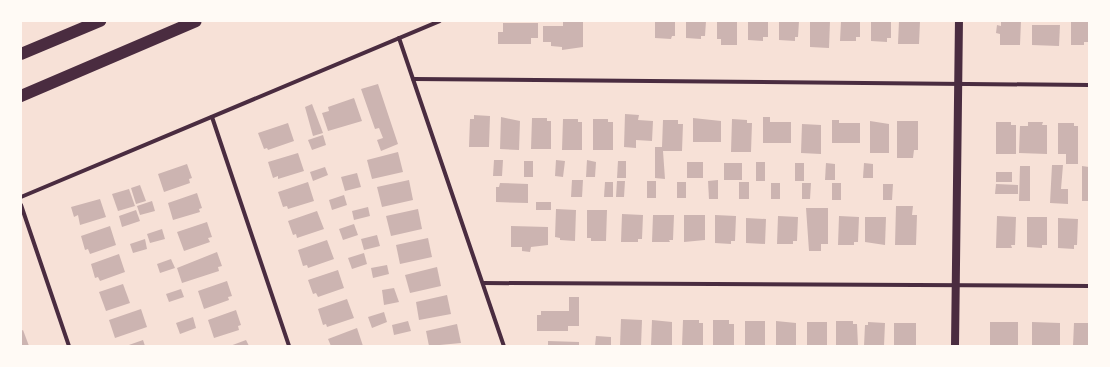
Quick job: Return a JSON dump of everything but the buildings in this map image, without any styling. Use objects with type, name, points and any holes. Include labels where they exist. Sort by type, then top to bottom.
[{"type":"highway","points":[[21,54],[100,21]]},
{"type":"highway","points":[[21,96],[196,21]]},
{"type":"main road","points":[[955,346],[959,21]]},
{"type":"street","points":[[21,198],[439,21]]},
{"type":"street","points":[[399,38],[504,346]]},
{"type":"street","points":[[413,79],[1089,85]]},
{"type":"street","points":[[212,117],[289,346]]},
{"type":"street","points":[[21,205],[69,346]]},
{"type":"street","points":[[483,282],[1089,286]]}]
